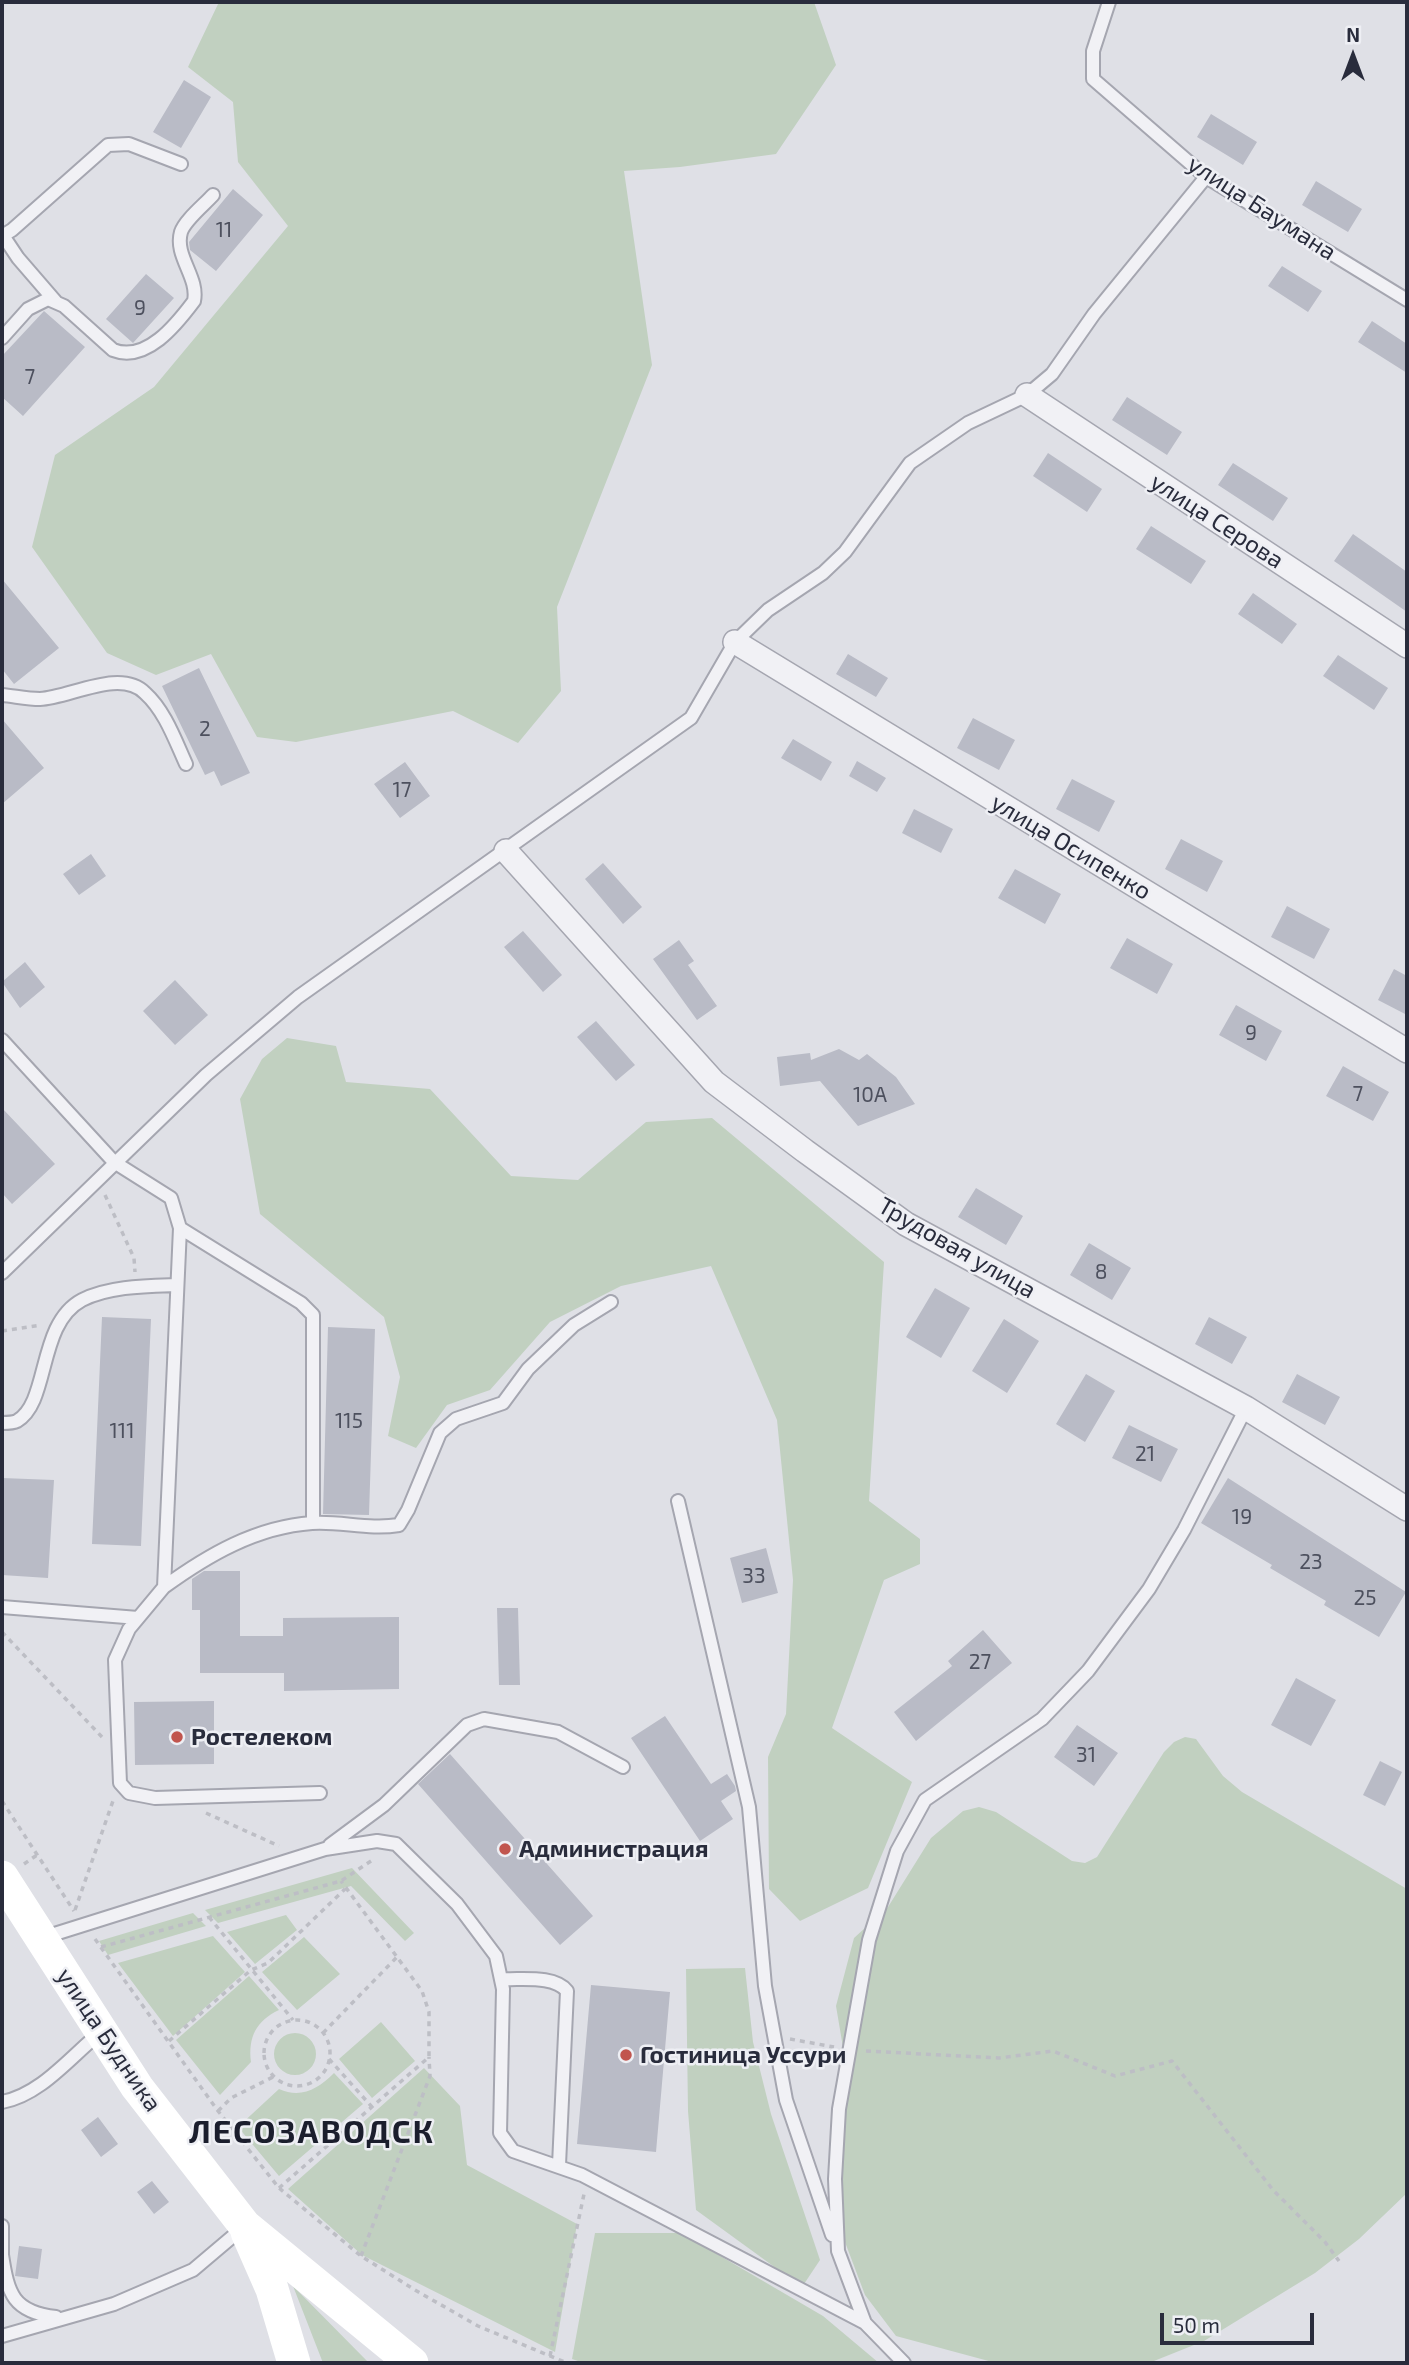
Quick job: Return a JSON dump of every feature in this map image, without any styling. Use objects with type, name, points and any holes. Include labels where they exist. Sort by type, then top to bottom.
[{"type":"main road","name":"улица Будника","points":[[2,1877],[137,2087],[245,2226],[412,2363]]},
{"type":"main road","points":[[245,2226],[272,2289],[294,2363]]},
{"type":"street","name":"улица Серова","points":[[1027,395],[1407,646]]},
{"type":"street","name":"улица Осипенко","points":[[735,642],[1407,1051]]},
{"type":"street","name":"Трудовая улица","points":[[506,851],[713,1082],[906,1224],[1246,1408],[1407,1510]]},
{"type":"lane","name":"улица Баумана","points":[[1109,2],[1093,51],[1093,79],[1206,177],[1407,300]]},
{"type":"lane","points":[[56,302],[2,235],[12,230],[108,145],[129,144],[181,164]]},
{"type":"lane","points":[[2,1273],[206,1075],[298,997],[691,718],[735,642],[768,610],[823,573],[845,552],[910,463],[968,423],[1027,395],[1052,374],[1094,314],[1206,177]]},
{"type":"lane","points":[[2,338],[37,303],[48,299],[64,306],[113,349],[124,354],[137,353],[155,342],[194,301],[196,292],[180,246],[181,230],[213,195]]},
{"type":"lane","points":[[2,695],[41,699],[92,686],[125,683],[144,691],[165,719],[186,764]]},
{"type":"lane","points":[[2,1040],[114,1162],[171,1198],[180,1228],[164,1587]]},
{"type":"lane","points":[[180,1228],[301,1303],[313,1315],[313,1523]]},
{"type":"lane","points":[[2,1423],[17,1421],[24,1414],[36,1394],[51,1340],[58,1326],[65,1315],[81,1301],[109,1291],[177,1285]]},
{"type":"lane","points":[[320,1793],[172,1798],[129,1793],[120,1783],[115,1660],[129,1629],[164,1587],[208,1555],[255,1536],[313,1523],[361,1527],[399,1525],[408,1510],[440,1433],[456,1419],[503,1403],[527,1369],[574,1325],[611,1302]]},
{"type":"lane","points":[[838,2252],[835,2179],[839,2109],[869,1940],[897,1851],[925,1800],[1042,1719],[1088,1671],[1149,1589],[1184,1530],[1246,1408]]},
{"type":"lane","points":[[678,1501],[748,1807],[765,1986],[786,2100],[865,2323]]},
{"type":"lane","points":[[2,1607],[138,1618]]},
{"type":"lane","points":[[325,1849],[384,1805],[467,1725],[484,1719],[558,1732],[623,1767]]},
{"type":"lane","points":[[41,1938],[325,1849],[377,1841],[396,1844],[482,1933],[496,1956],[503,1979],[502,2140],[513,2151],[559,2165],[588,2178],[865,2323],[904,2363]]},
{"type":"lane","points":[[503,1979],[543,1980],[562,1984],[567,1991],[559,2165]]},
{"type":"lane","points":[[2,2102],[17,2099],[52,2075],[101,2032]]},
{"type":"lane","points":[[2,2226],[2,2255],[10,2294],[19,2304],[38,2315],[64,2318]]},
{"type":"lane","points":[[2,2336],[114,2304],[193,2270],[245,2226]]},
{"type":"path","points":[[97,1178],[134,1258],[135,1288]]},
{"type":"path","points":[[2,1331],[29,1325],[58,1326]]},
{"type":"path","points":[[2,1632],[117,1752]]},
{"type":"path","points":[[74,1912],[120,1783]]},
{"type":"path","points":[[172,1798],[303,1857]]},
{"type":"path","points":[[2,1801],[84,1926],[218,2111],[279,2188],[360,2256],[478,2326],[567,2363]]},
{"type":"path","points":[[101,1947],[341,1881],[396,1844]]},
{"type":"path","points":[[341,1881],[422,1991],[429,2012],[430,2076],[360,2256]]},
{"type":"path","points":[[169,2041],[251,1970],[268,1963],[345,1889]]},
{"type":"path","points":[[209,1917],[293,2020]]},
{"type":"path","points":[[323,2034],[397,1957]]},
{"type":"path","points":[[293,2020],[304,2021],[323,2034],[328,2044],[329,2059],[321,2076],[312,2083],[292,2086],[273,2077],[264,2059],[267,2039],[273,2030],[293,2020]]},
{"type":"path","points":[[774,2037],[849,2050],[999,2058],[1053,2051],[1115,2076],[1172,2061],[1273,2190],[1325,2242],[1339,2261]]},
{"type":"path","points":[[279,2188],[429,2057]]},
{"type":"path","points":[[329,2059],[372,2107]]},
{"type":"path","points":[[218,2111],[231,2098],[273,2077]]},
{"type":"path","points":[[550,2356],[588,2178]]},
{"type":"green space","points":[[219,2],[814,2],[836,65],[776,154],[680,167],[624,171],[652,365],[557,607],[561,691],[518,743],[453,711],[296,742],[257,737],[211,654],[156,675],[107,653],[32,547],[55,455],[154,387],[288,226],[238,162],[233,102],[188,67]]},
{"type":"green space","points":[[287,1038],[336,1046],[346,1082],[430,1089],[511,1176],[578,1180],[646,1122],[712,1118],[884,1262],[869,1501],[920,1539],[920,1564],[884,1580],[832,1728],[912,1782],[868,1888],[800,1921],[769,1889],[768,1757],[786,1714],[793,1580],[777,1420],[711,1266],[621,1286],[550,1322],[490,1390],[447,1405],[416,1448],[388,1436],[400,1377],[384,1317],[260,1214],[240,1099],[262,1059]]},
{"type":"green space","points":[[1185,1737],[1196,1739],[1223,1776],[1242,1792],[1407,1889],[1407,2193],[1359,2239],[1315,2273],[1204,2341],[1149,2363],[996,2363],[896,2336],[865,2295],[828,2197],[836,2104],[849,2083],[836,2006],[854,1938],[888,1907],[931,1838],[963,1811],[979,1807],[996,1812],[1072,1861],[1085,1863],[1097,1857],[1164,1752],[1174,1742]]},
{"type":"green space","points":[[352,1868],[414,1933],[405,1941],[351,1886],[218,1923],[205,1910]]},
{"type":"green space","points":[[193,1913],[206,1926],[108,1955],[99,1941]]},
{"type":"green space","points":[[286,1915],[297,1930],[255,1964],[227,1932]]},
{"type":"green space","points":[[213,1936],[245,1972],[173,2036],[118,1963]]},
{"type":"green space","points":[[304,1937],[340,1974],[297,2010],[262,1972]]},
{"type":"green space","points":[[745,1968],[753,2042],[771,2114],[820,2260],[802,2287],[696,2210],[688,2111],[686,1969]]},
{"type":"green space","points":[[249,1976],[279,2010],[259,2025],[252,2037],[251,2062],[220,2095],[176,2040]]},
{"type":"green space","points":[[381,2022],[415,2061],[372,2098],[339,2059]]},
{"type":"green space","points":[[295,2033],[310,2039],[316,2054],[310,2069],[295,2075],[280,2069],[274,2054],[280,2039]]},
{"type":"green space","points":[[424,2068],[460,2106],[467,2165],[577,2224],[555,2352],[362,2255],[288,2189]]},
{"type":"green space","points":[[334,2073],[363,2104],[279,2176],[238,2127],[279,2089],[295,2093],[309,2091]]},
{"type":"green space","points":[[595,2233],[681,2233],[823,2316],[879,2363],[584,2363],[572,2359]]},
{"type":"green space","points":[[293,2286],[369,2363],[323,2363]]},
{"type":"building","points":[[184,80],[211,97],[181,148],[153,132]]},
{"type":"building","points":[[1211,114],[1257,142],[1243,165],[1197,137]]},
{"type":"building","points":[[1316,181],[1362,209],[1348,232],[1302,205]]},
{"type":"building","points":[[233,189],[263,215],[216,271],[190,250],[189,242]]},
{"type":"building","points":[[1282,266],[1322,291],[1308,312],[1268,286]]},
{"type":"building","points":[[146,274],[174,298],[133,343],[106,319]]},
{"type":"building","points":[[44,311],[85,347],[23,416],[2,397],[2,356]]},
{"type":"building","points":[[1372,321],[1407,344],[1407,373],[1358,342]]},
{"type":"building","points":[[1127,397],[1182,432],[1167,455],[1112,420]]},
{"type":"building","points":[[1048,453],[1102,489],[1087,512],[1033,476]]},
{"type":"building","points":[[1233,463],[1288,498],[1273,521],[1218,485]]},
{"type":"building","points":[[1151,526],[1206,561],[1191,584],[1136,549]]},
{"type":"building","points":[[1353,534],[1407,572],[1407,612],[1334,561]]},
{"type":"building","points":[[2,579],[59,648],[14,684],[2,669]]},
{"type":"building","points":[[1253,593],[1297,624],[1282,644],[1238,614]]},
{"type":"building","points":[[848,654],[888,678],[876,697],[836,674]]},
{"type":"building","points":[[1338,655],[1388,688],[1374,710],[1323,676]]},
{"type":"building","points":[[199,668],[250,773],[221,786],[214,771],[205,775],[162,686]]},
{"type":"building","points":[[973,718],[1015,740],[999,770],[957,748]]},
{"type":"building","points":[[2,719],[44,768],[2,804]]},
{"type":"building","points":[[793,739],[832,762],[821,781],[781,758]]},
{"type":"building","points":[[857,761],[886,778],[877,792],[849,776]]},
{"type":"building","points":[[405,762],[430,796],[400,818],[374,784]]},
{"type":"building","points":[[1072,779],[1115,801],[1099,832],[1056,809]]},
{"type":"building","points":[[914,809],[953,829],[941,853],[902,833]]},
{"type":"building","points":[[1181,839],[1223,861],[1207,892],[1165,869]]},
{"type":"building","points":[[91,854],[106,876],[79,895],[63,874]]},
{"type":"building","points":[[603,863],[642,907],[623,924],[585,879]]},
{"type":"building","points":[[1015,869],[1061,894],[1045,924],[998,898]]},
{"type":"building","points":[[1287,906],[1330,929],[1314,959],[1271,937]]},
{"type":"building","points":[[523,931],[562,975],[543,992],[504,947]]},
{"type":"building","points":[[1127,938],[1173,964],[1157,994],[1110,968]]},
{"type":"building","points":[[679,940],[694,961],[688,965],[717,1006],[697,1020],[653,959]]},
{"type":"building","points":[[25,962],[45,987],[20,1008],[2,982]]},
{"type":"building","points":[[1394,969],[1407,976],[1407,1015],[1378,1000]]},
{"type":"building","points":[[175,980],[208,1015],[175,1045],[143,1011]]},
{"type":"building","points":[[1236,1005],[1282,1031],[1266,1061],[1219,1035]]},
{"type":"building","points":[[596,1021],[635,1065],[616,1081],[577,1037]]},
{"type":"building","points":[[839,1049],[859,1060],[867,1054],[896,1077],[915,1104],[858,1126],[820,1081],[780,1086],[777,1057],[810,1053],[811,1060]]},
{"type":"building","points":[[1343,1066],[1389,1092],[1373,1121],[1326,1096]]},
{"type":"building","points":[[2,1108],[55,1164],[12,1204],[2,1193]]},
{"type":"building","points":[[976,1188],[1023,1216],[1006,1245],[958,1217]]},
{"type":"building","points":[[1089,1243],[1131,1268],[1112,1300],[1070,1275]]},
{"type":"building","points":[[935,1288],[970,1308],[941,1358],[906,1337]]},
{"type":"building","points":[[102,1317],[151,1319],[141,1546],[92,1544]]},
{"type":"building","points":[[1209,1317],[1247,1337],[1232,1364],[1195,1344]]},
{"type":"building","points":[[1004,1319],[1039,1341],[1007,1393],[972,1371]]},
{"type":"building","points":[[328,1327],[375,1329],[369,1515],[323,1514]]},
{"type":"building","points":[[1086,1374],[1115,1391],[1085,1442],[1056,1424]]},
{"type":"building","points":[[1297,1374],[1340,1397],[1325,1425],[1282,1402]]},
{"type":"building","points":[[1129,1425],[1178,1449],[1161,1482],[1112,1458]]},
{"type":"building","points":[[2,1478],[54,1480],[48,1578],[2,1575]]},
{"type":"building","points":[[1228,1478],[1406,1592],[1379,1637],[1324,1605],[1326,1601],[1270,1568],[1272,1565],[1201,1523]]},
{"type":"building","points":[[766,1548],[778,1593],[742,1603],[730,1558]]},
{"type":"building","points":[[204,1571],[240,1571],[240,1636],[283,1636],[283,1618],[399,1617],[399,1689],[284,1691],[284,1673],[200,1673],[200,1610],[192,1610],[192,1579]]},
{"type":"building","points":[[497,1608],[518,1608],[520,1685],[499,1685]]},
{"type":"building","points":[[983,1630],[1012,1663],[916,1741],[894,1712],[952,1666],[948,1661]]},
{"type":"building","points":[[1296,1678],[1336,1700],[1311,1746],[1271,1725]]},
{"type":"building","points":[[214,1701],[214,1764],[135,1765],[134,1702]]},
{"type":"building","points":[[665,1716],[711,1784],[727,1774],[735,1786],[736,1791],[721,1801],[733,1819],[700,1841],[631,1738]]},
{"type":"building","points":[[1077,1725],[1118,1753],[1094,1786],[1054,1757]]},
{"type":"building","name":"Администрация","points":[[450,1754],[593,1916],[560,1945],[418,1784]]},
{"type":"building","points":[[1380,1761],[1402,1772],[1385,1806],[1363,1795]]},
{"type":"building","points":[[591,1985],[670,1992],[656,2152],[577,2144]]},
{"type":"building","points":[[98,2117],[118,2144],[101,2157],[81,2130]]},
{"type":"building","points":[[152,2181],[169,2202],[154,2214],[137,2192]]},
{"type":"building","points":[[19,2246],[42,2249],[38,2279],[15,2276]]},
{"type":"place","name":"Ростелеком","points":[[177,1737]]},
{"type":"place","name":"Администрация","points":[[505,1849]]},
{"type":"place","name":"Гостиница Уссури","points":[[626,2055]]},
{"type":"district","name":"ЛЕСОЗАВОДСК","points":[[312,2132]]}]
